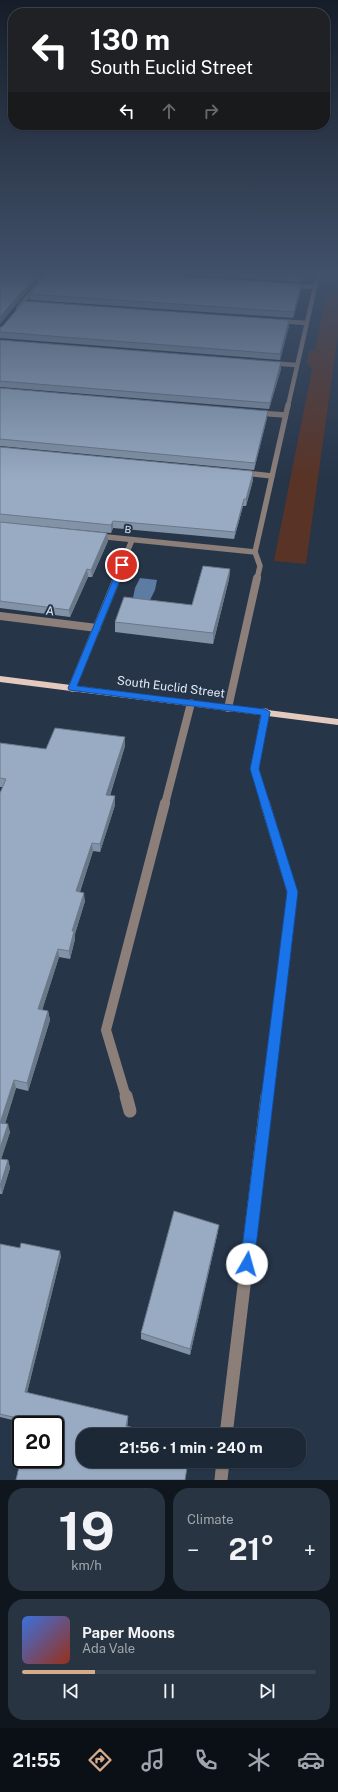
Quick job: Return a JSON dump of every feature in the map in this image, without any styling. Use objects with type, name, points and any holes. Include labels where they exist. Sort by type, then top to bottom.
[{"type":"main road","name":"South Euclid Street","points":[[0,679],[338,722]]},
{"type":"street","points":[[228,708],[260,566],[255,552],[301,343]]},
{"type":"street","points":[[263,362],[296,365]]},
{"type":"street","points":[[251,412],[285,415]]},
{"type":"street","points":[[241,473],[272,476]]},
{"type":"street","name":"B","points":[[94,535],[255,552]]},
{"type":"street","points":[[72,688],[132,540]]},
{"type":"street","name":"A","points":[[0,616],[97,628]]},
{"type":"street","points":[[130,1111],[106,1030],[191,703]]},
{"type":"street","points":[[227,1428],[292,892],[255,769],[265,712]]},
{"type":"street","points":[[221,1480],[222,1468]]},
{"type":"shaded area","points":[[316,343],[337,343],[306,564],[274,561],[312,369],[307,363],[309,351],[315,350]]},
{"type":"water","points":[[140,578],[157,580],[155,590],[150,600],[133,598],[135,588]]},
{"type":"building","points":[[0,343],[39,343],[281,362],[270,403],[0,381]]},
{"type":"building","points":[[141,343],[283,343],[280,354]]},
{"type":"building","points":[[0,388],[268,411],[255,463],[0,439]]},
{"type":"building","points":[[0,447],[252,471],[253,473],[235,532],[113,521],[111,525],[0,514]]},
{"type":"building","points":[[0,522],[107,533],[91,570],[87,569],[69,610],[0,601]]},
{"type":"building","points":[[203,566],[230,569],[213,633],[115,622],[124,597],[192,605]]},
{"type":"building","points":[[55,728],[125,737],[106,795],[115,796],[100,844],[92,843],[76,891],[84,893],[72,931],[74,931],[69,951],[58,949],[38,1009],[48,1011],[27,1083],[14,1080],[0,1123],[0,793],[6,779],[0,778],[0,743],[46,749]]},
{"type":"building","points":[[0,1123],[8,1124],[0,1148]]},
{"type":"building","points":[[0,1159],[8,1160],[0,1186]]},
{"type":"building","points":[[174,1211],[219,1225],[190,1349],[141,1333]]},
{"type":"building","points":[[21,1243],[60,1251],[25,1392],[128,1416],[126,1426],[134,1428],[76,1428],[76,1468],[187,1468],[185,1480],[16,1480],[19,1468],[64,1468],[64,1416],[12,1417],[0,1414],[0,1244],[20,1248]]},
{"type":"route","points":[[122,565],[72,688],[265,712],[255,769],[292,892],[247,1264]]}]
